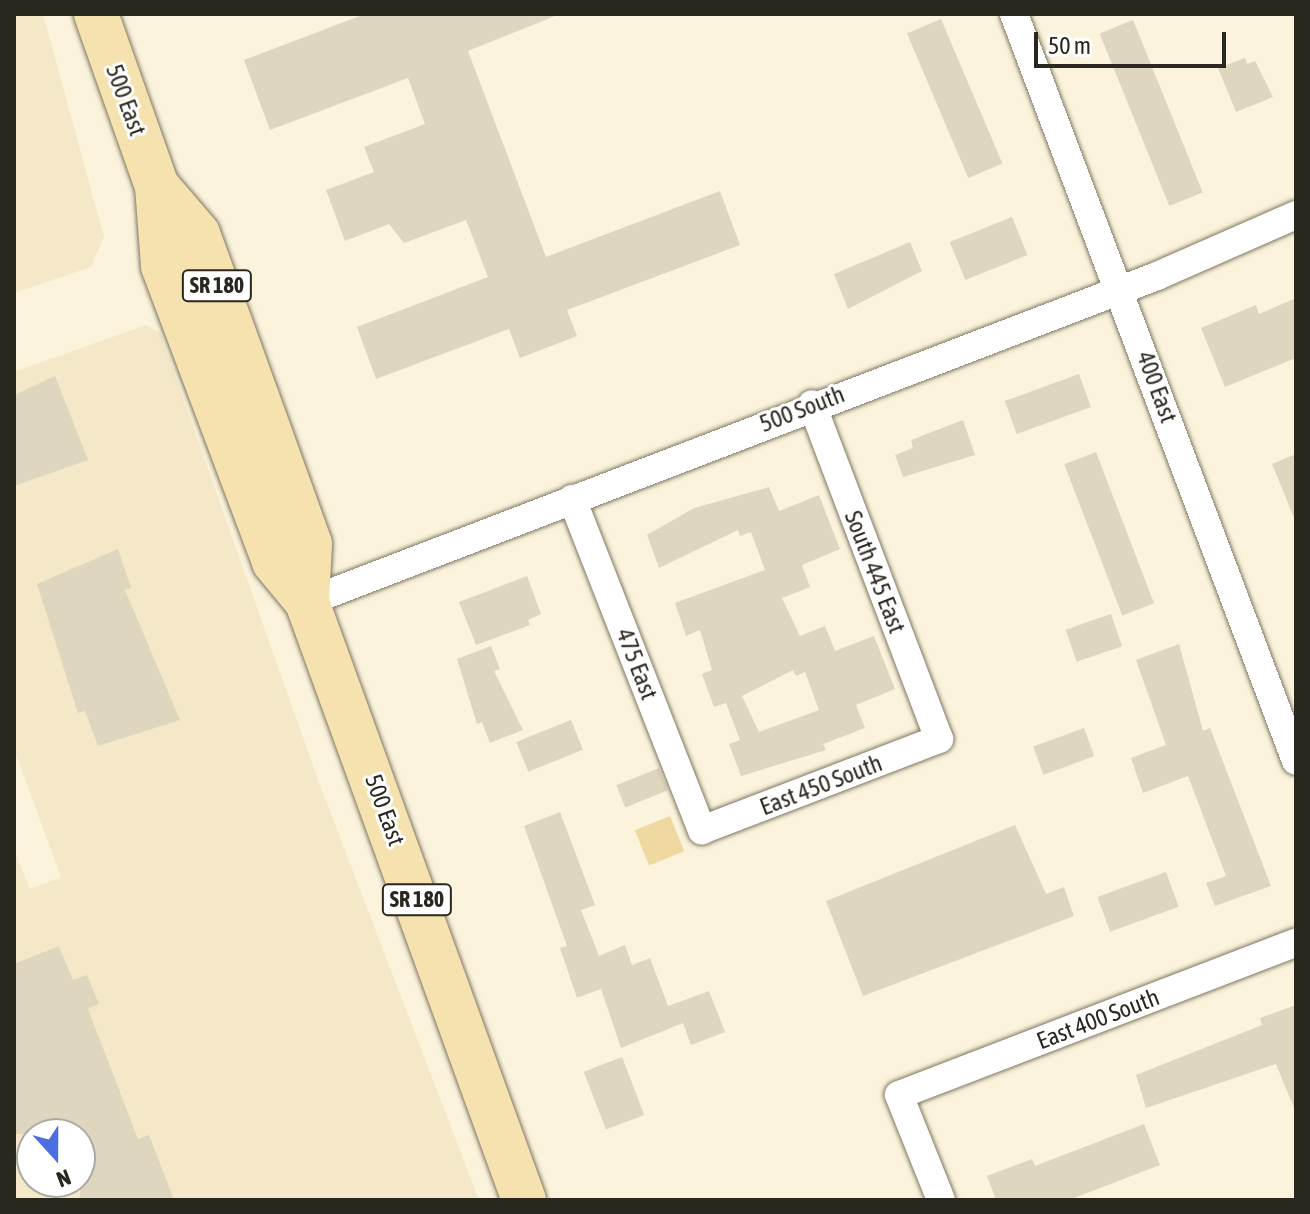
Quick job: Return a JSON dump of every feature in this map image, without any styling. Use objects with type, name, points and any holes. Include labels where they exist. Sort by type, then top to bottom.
[{"type":"main road","name":"500 East","points":[[96,14],[157,186],[158,250],[165,270],[274,562],[307,602],[524,1200]]},
{"type":"street","name":"400 East","points":[[1014,14],[1296,761]]},
{"type":"street","name":"500 South","points":[[307,602],[812,404],[1120,289],[1296,215]]},
{"type":"street","name":"South 445 East","points":[[812,404],[939,739]]},
{"type":"street","name":"475 East","points":[[572,499],[702,830]]},
{"type":"street","name":"East 450 South","points":[[702,830],[939,739]]},
{"type":"street","name":"East 400 South","points":[[941,1200],[899,1095],[1296,943]]},
{"type":"shaded area","points":[[14,14],[43,14],[104,237],[91,267],[14,293]]},
{"type":"shaded area","points":[[146,325],[160,333],[318,780],[479,1200],[14,1200],[14,851],[30,889],[61,877],[14,749],[14,372]]},
{"type":"shaded area","points":[[670,816],[684,851],[649,865],[635,830]]},
{"type":"building","points":[[365,14],[560,14],[468,51],[546,257],[720,191],[740,245],[567,310],[577,336],[520,358],[509,329],[376,379],[357,327],[488,277],[466,220],[404,243],[389,224],[345,241],[326,190],[374,172],[364,147],[425,124],[408,78],[270,130],[244,60]]},
{"type":"building","points":[[941,19],[1002,164],[968,178],[907,33]]},
{"type":"building","points":[[1133,20],[1203,192],[1169,206],[1100,33]]},
{"type":"building","points":[[1245,58],[1247,64],[1255,61],[1273,97],[1236,112],[1218,68]]},
{"type":"building","points":[[1012,217],[1027,255],[965,280],[950,242]]},
{"type":"building","points":[[910,242],[922,271],[848,309],[834,274]]},
{"type":"building","points":[[1296,298],[1296,358],[1225,387],[1201,328],[1256,305],[1259,314]]},
{"type":"building","points":[[1079,374],[1091,407],[1017,434],[1005,401]]},
{"type":"building","points":[[55,376],[88,460],[14,486],[14,395]]},
{"type":"building","points":[[963,420],[975,455],[903,477],[895,455],[913,448],[911,440]]},
{"type":"building","points":[[1096,452],[1154,603],[1122,615],[1064,464]]},
{"type":"building","points":[[1296,454],[1296,520],[1295,520],[1272,464]]},
{"type":"building","points":[[769,487],[779,511],[819,495],[840,549],[802,565],[810,587],[782,598],[800,636],[825,626],[835,651],[874,636],[895,689],[856,705],[865,728],[823,744],[826,750],[741,776],[729,744],[740,740],[726,703],[714,707],[702,674],[712,670],[700,630],[686,636],[675,603],[765,570],[751,532],[740,536],[738,530],[659,568],[647,535],[694,508]],"holes":[[[793,670],[796,676],[805,672],[819,710],[759,732],[742,696]]]},
{"type":"building","points":[[118,549],[131,588],[125,590],[180,720],[98,746],[85,711],[78,713],[37,584]]},
{"type":"building","points":[[527,576],[541,614],[528,620],[530,625],[476,645],[459,602]]},
{"type":"building","points":[[1111,614],[1122,646],[1077,662],[1066,630]]},
{"type":"building","points":[[1179,644],[1203,731],[1210,728],[1271,886],[1215,906],[1206,883],[1226,876],[1188,776],[1143,793],[1131,758],[1166,745],[1136,660]]},
{"type":"building","points":[[491,646],[500,669],[494,671],[523,730],[490,743],[482,722],[477,724],[457,659]]},
{"type":"building","points":[[571,720],[583,750],[528,772],[516,742]]},
{"type":"building","points":[[1084,728],[1094,756],[1044,775],[1033,746]]},
{"type":"building","points":[[659,768],[668,790],[625,807],[616,785]]},
{"type":"building","points":[[560,812],[595,905],[581,910],[599,956],[625,945],[632,965],[650,958],[668,1006],[709,991],[725,1032],[691,1045],[683,1023],[621,1048],[601,989],[577,998],[560,948],[567,946],[524,826]]},
{"type":"building","points":[[1015,825],[1046,894],[1064,887],[1074,916],[863,996],[826,901]]},
{"type":"building","points":[[1166,872],[1179,907],[1110,932],[1097,897]]},
{"type":"building","points":[[59,946],[73,980],[87,975],[99,1004],[88,1009],[138,1139],[149,1135],[174,1200],[80,1200],[96,1198],[96,1118],[16,1118],[14,1134],[14,964]]},
{"type":"building","points":[[1296,1005],[1296,1113],[1276,1064],[1146,1108],[1136,1075],[1262,1025],[1260,1018]]},
{"type":"building","points":[[622,1057],[644,1115],[606,1130],[584,1072]]},
{"type":"building","points":[[1144,1124],[1160,1165],[1069,1200],[996,1200],[987,1176],[1032,1159],[1035,1166]]}]
